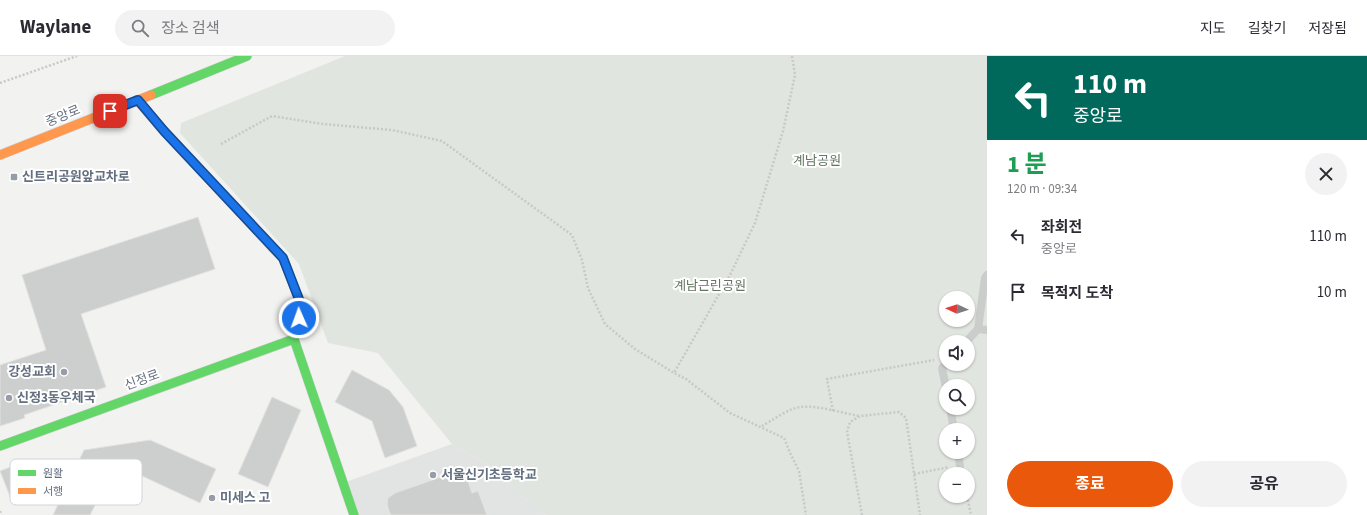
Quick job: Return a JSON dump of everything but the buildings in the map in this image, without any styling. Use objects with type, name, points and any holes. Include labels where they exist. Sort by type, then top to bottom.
[{"type":"street","name":"중앙로","points":[[0,155],[248,56]]},
{"type":"street","points":[[138,100],[164,131],[283,258],[302,307],[294,339],[354,515]]},
{"type":"street","name":"신정로","points":[[0,446],[294,339]]},
{"type":"lane","points":[[972,335],[978,329],[985,278],[987,275]]},
{"type":"lane","points":[[978,329],[987,330]]},
{"type":"lane","points":[[959,459],[960,466]]},
{"type":"path","points":[[0,82],[77,56]]},
{"type":"path","points":[[674,373],[730,275],[755,223],[782,131],[795,75],[792,56]]},
{"type":"path","points":[[221,144],[272,116],[323,124],[392,130],[442,141],[572,235],[582,260],[588,288],[605,324],[635,350],[686,379],[730,413],[784,438],[799,470],[806,515]]},
{"type":"path","points":[[833,411],[827,379],[939,361]]},
{"type":"path","points":[[762,427],[780,416],[800,407],[813,407],[860,416],[898,412],[906,418],[920,515]]},
{"type":"path","points":[[860,416],[850,422],[847,432],[862,515]]},
{"type":"path","points":[[914,474],[960,466]]},
{"type":"path","points":[[968,503],[971,515]]},
{"type":"path","points":[[0,511],[1,515]]},
{"type":"shaded area","name":"서울신기초등학교","points":[[452,444],[490,466],[541,513],[547,515],[354,515],[343,483]]},
{"type":"green space","name":"계남근린공원","points":[[345,56],[987,56],[987,515],[547,515],[541,513],[490,466],[452,444],[378,353],[328,343],[299,264],[180,133],[181,123]]},
{"type":"traffic: fast","points":[[151,95],[247,56]]},
{"type":"traffic: fast","points":[[274,249],[283,258],[302,307],[294,339],[354,515]]},
{"type":"traffic: fast","points":[[0,446],[294,339]]},
{"type":"traffic: slow","points":[[0,155],[151,95]]},
{"type":"traffic: slow","points":[[137,100],[274,249]]},
{"type":"place","name":"신트리공원앞교차로","points":[[14,177]]},
{"type":"place","name":"강성교회","points":[[64,372]]},
{"type":"place","name":"신정3동우체국","points":[[9,398]]},
{"type":"place","name":"서울신기초등학교","points":[[433,475]]},
{"type":"place","name":"미세스 고","points":[[212,498]]},
{"type":"route","points":[[110,111],[138,100],[164,131],[283,258],[302,307],[299,318]]},
{"type":"park label","name":"계남공원","points":[[817,161]]}]
